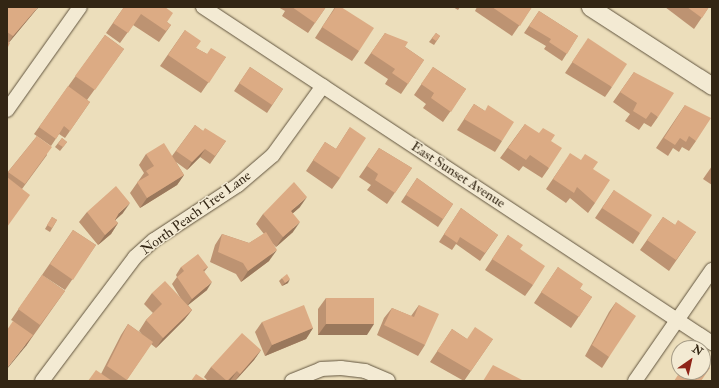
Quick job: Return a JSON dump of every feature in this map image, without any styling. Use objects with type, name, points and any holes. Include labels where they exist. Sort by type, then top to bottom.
[{"type":"street","points":[[7,110],[80,7]]},
{"type":"street","name":"East Sunset Avenue","points":[[203,7],[712,343]]},
{"type":"street","points":[[590,7],[712,86]]},
{"type":"street","name":"North Peach Tree Lane","points":[[42,381],[135,257],[154,240],[238,185],[273,155],[323,86]]},
{"type":"street","points":[[635,381],[712,270]]},
{"type":"street","points":[[292,381],[324,369],[365,371],[388,381]]},
{"type":"building","points":[[8,7],[38,7],[13,36],[7,32]]},
{"type":"building","points":[[124,7],[165,7],[173,13],[167,22],[171,25],[166,31],[141,14],[128,33],[113,23]]},
{"type":"building","points":[[292,7],[326,7],[315,23]]},
{"type":"building","points":[[336,7],[341,7],[374,28],[359,51],[322,27]]},
{"type":"building","points":[[492,7],[532,7],[520,26]]},
{"type":"building","points":[[687,7],[709,7],[702,18]]},
{"type":"building","points":[[539,11],[578,36],[567,54],[549,42],[551,39],[529,26]]},
{"type":"building","points":[[185,30],[201,41],[196,48],[207,54],[211,48],[226,57],[209,83],[168,55]]},
{"type":"building","points":[[385,33],[408,42],[405,47],[424,60],[408,84],[392,73],[395,69],[371,53]]},
{"type":"building","points":[[436,33],[440,36],[436,41],[432,38]]},
{"type":"building","points":[[105,35],[124,49],[95,90],[75,76]]},
{"type":"building","points":[[588,38],[627,64],[612,87],[572,62]]},
{"type":"building","points":[[7,41],[10,43],[7,49]]},
{"type":"building","points":[[250,67],[283,89],[272,105],[239,83]]},
{"type":"building","points":[[433,67],[466,89],[451,112],[431,98],[434,93],[421,84]]},
{"type":"building","points":[[634,72],[674,93],[658,117],[651,112],[646,119],[633,111],[637,103],[620,92]]},
{"type":"building","points":[[68,86],[90,102],[70,131],[64,126],[56,139],[39,127]]},
{"type":"building","points":[[474,104],[485,111],[488,105],[514,122],[502,141],[464,119]]},
{"type":"building","points":[[685,105],[711,118],[696,141],[689,136],[686,142],[680,138],[675,145],[664,138]]},
{"type":"building","points":[[525,124],[539,133],[543,128],[555,135],[551,141],[562,148],[549,168],[530,155],[526,160],[508,148]]},
{"type":"building","points":[[195,125],[203,131],[205,128],[226,141],[215,156],[205,149],[192,162],[176,151]]},
{"type":"building","points":[[350,127],[366,138],[340,178],[313,160],[325,142],[336,149]]},
{"type":"building","points":[[37,136],[52,147],[25,184],[8,172]]},
{"type":"building","points":[[62,138],[67,142],[63,147],[58,144]]},
{"type":"building","points":[[164,143],[184,175],[147,198],[137,182],[149,175],[146,171],[154,166],[146,154]]},
{"type":"building","points":[[379,148],[412,168],[395,193],[375,180],[378,174],[367,166]]},
{"type":"building","points":[[570,153],[581,160],[585,154],[598,162],[593,169],[610,180],[595,203],[577,187],[574,193],[553,179]]},
{"type":"building","points":[[7,177],[30,195],[7,227]]},
{"type":"building","points":[[417,178],[453,204],[443,219],[406,195]]},
{"type":"building","points":[[294,182],[307,197],[291,211],[300,222],[283,237],[263,214]]},
{"type":"building","points":[[116,186],[130,203],[119,213],[115,220],[118,223],[105,235],[87,212]]},
{"type":"building","points":[[614,190],[652,215],[640,233],[602,208]]},
{"type":"building","points":[[461,208],[498,235],[485,253],[460,237],[457,243],[444,234]]},
{"type":"building","points":[[52,217],[57,220],[52,228],[47,225]]},
{"type":"building","points":[[663,217],[675,225],[678,220],[696,232],[676,260],[647,240]]},
{"type":"building","points":[[73,230],[96,245],[73,280],[50,264]]},
{"type":"building","points":[[266,232],[277,250],[248,271],[243,263],[218,252],[222,234],[249,243]]},
{"type":"building","points":[[508,235],[523,245],[520,249],[545,266],[533,285],[492,259]]},
{"type":"building","points":[[198,254],[208,267],[203,270],[212,282],[192,299],[177,277],[184,271],[181,267]]},
{"type":"building","points":[[558,267],[583,284],[580,289],[592,297],[579,317],[541,292]]},
{"type":"building","points":[[287,274],[290,279],[285,283],[282,278]]},
{"type":"building","points":[[42,275],[65,291],[40,325],[18,309]]},
{"type":"building","points":[[165,281],[192,310],[163,338],[146,320],[162,304],[152,293]]},
{"type":"building","points":[[326,298],[374,298],[374,324],[326,324]]},
{"type":"building","points":[[616,302],[636,316],[609,357],[592,345]]},
{"type":"building","points":[[304,305],[313,328],[272,345],[262,322]]},
{"type":"building","points":[[419,305],[439,314],[425,345],[384,325],[392,308],[414,317]]},
{"type":"building","points":[[13,321],[33,335],[7,368],[7,330]]},
{"type":"building","points":[[128,324],[153,342],[127,380],[107,366]]},
{"type":"building","points":[[475,327],[493,339],[471,371],[437,351],[452,329],[467,339]]},
{"type":"building","points":[[242,333],[261,350],[240,374],[237,371],[227,381],[211,367]]},
{"type":"building","points":[[493,365],[524,381],[483,381]]},
{"type":"building","points":[[96,370],[112,381],[88,381]]},
{"type":"building","points":[[196,374],[207,381],[191,381]]},
{"type":"building","points":[[675,380],[702,380],[701,381],[674,381]]}]
